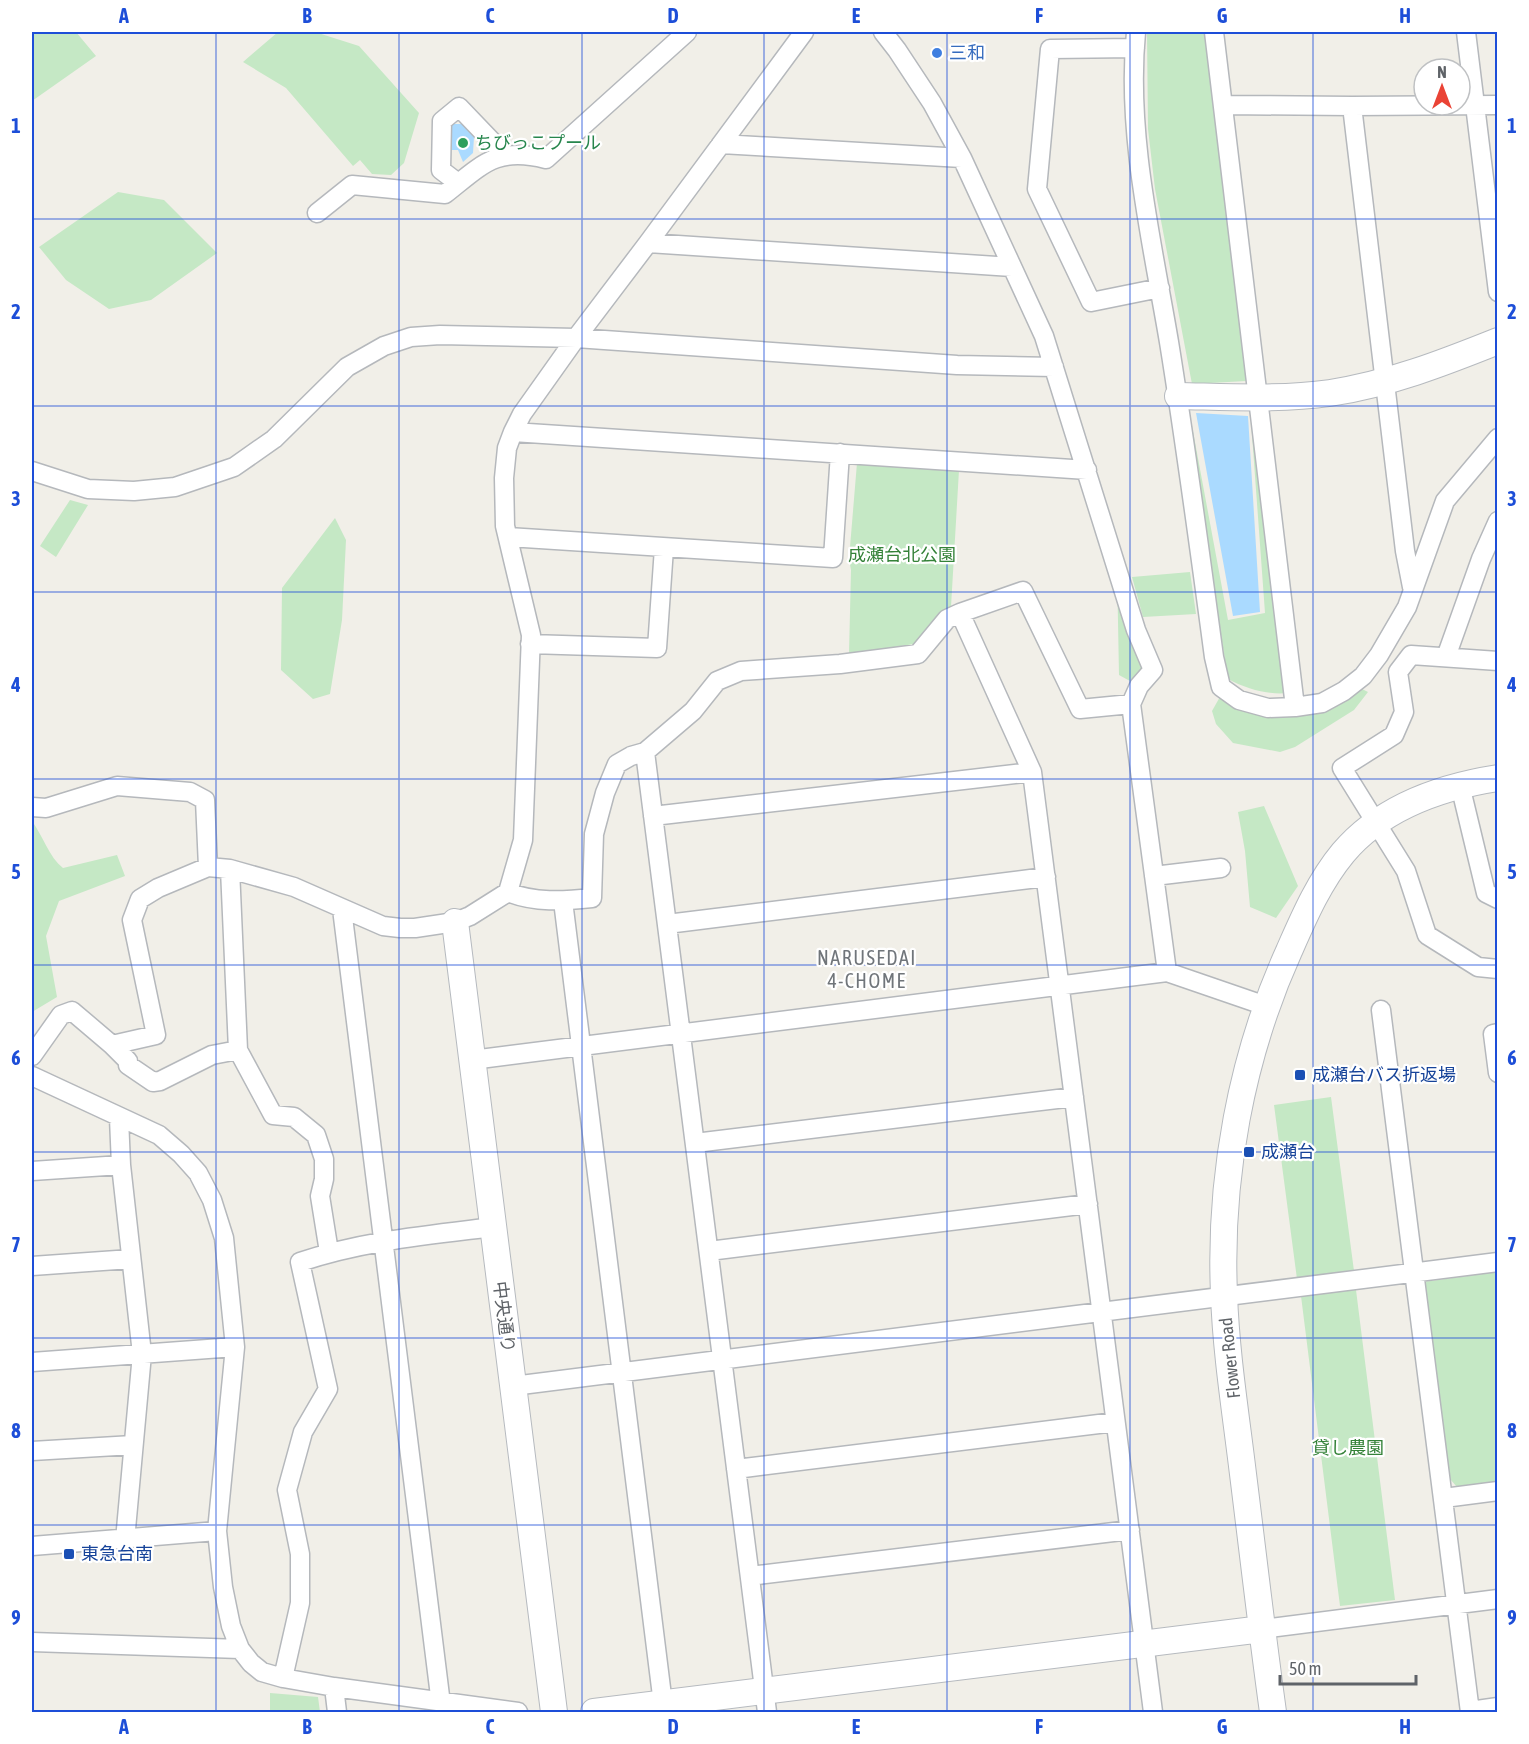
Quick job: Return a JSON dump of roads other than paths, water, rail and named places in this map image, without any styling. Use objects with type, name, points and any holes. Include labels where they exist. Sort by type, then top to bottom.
[{"type":"street","points":[[317,213],[352,185],[445,194],[492,158],[528,154],[546,159],[687,32]]},
{"type":"street","points":[[112,1045],[156,1035],[132,920],[140,899],[158,888],[208,867],[230,869],[294,887],[383,926],[415,928],[455,922],[470,916],[508,892],[523,840],[531,635],[508,537],[504,506],[507,448],[522,414],[576,338],[804,32]]},
{"type":"street","points":[[883,32],[932,103],[962,158],[1044,336],[1136,630],[1153,670],[1139,686],[1131,704],[1167,972]]},
{"type":"street","points":[[1214,32],[1295,707]]},
{"type":"street","points":[[1466,32],[1497,291]]},
{"type":"street","points":[[1160,288],[1091,302],[1037,189],[1050,49],[1136,40],[1135,109],[1138,151],[1178,396],[1214,657],[1221,687],[1239,700],[1268,708],[1322,703],[1344,691],[1363,676],[1407,607],[1445,501],[1497,438]]},
{"type":"street","points":[[1224,105],[1497,105]]},
{"type":"street","points":[[1352,106],[1405,551],[1413,589]]},
{"type":"street","points":[[458,183],[441,170],[442,121],[459,107],[504,155]]},
{"type":"street","points":[[722,144],[962,158]]},
{"type":"street","points":[[648,243],[1012,267]]},
{"type":"street","points":[[32,471],[88,489],[134,491],[175,486],[234,467],[274,439],[347,367],[384,346],[411,337],[440,335],[576,338],[957,365],[1054,368]]},
{"type":"street","points":[[1178,396],[1257,398],[1331,393],[1385,381],[1441,364],[1497,341]]},
{"type":"street","points":[[513,432],[1087,470]]},
{"type":"street","points":[[508,537],[833,558],[840,453]]},
{"type":"street","points":[[1446,657],[1489,560],[1497,521]]},
{"type":"street","points":[[530,644],[657,648],[664,548]]},
{"type":"street","points":[[508,892],[519,897],[563,901],[592,898],[594,834],[604,793],[617,764],[631,756],[645,752],[693,711],[717,681],[741,671],[840,664],[918,654],[947,619],[1023,591],[1080,709],[1131,704]]},
{"type":"street","points":[[960,613],[1032,772],[1153,1713]]},
{"type":"street","points":[[1497,661],[1411,655],[1398,672],[1404,712],[1394,735],[1342,768],[1406,871],[1427,935],[1478,967],[1497,969]]},
{"type":"street","points":[[645,752],[766,1702]]},
{"type":"street","points":[[653,816],[1032,772]]},
{"type":"street","name":"Flower Road","points":[[1272,1713],[1229,1362],[1224,1296],[1224,1232],[1231,1156],[1243,1093],[1266,1006],[1298,931],[1324,880],[1342,854],[1375,823],[1412,802],[1460,784],[1497,778]]},
{"type":"street","points":[[1460,784],[1486,893],[1497,899]]},
{"type":"street","points":[[32,807],[45,808],[117,786],[190,792],[205,800],[208,867]]},
{"type":"street","points":[[1154,876],[1221,868]]},
{"type":"street","points":[[230,869],[238,1050],[273,1115],[294,1118],[316,1135],[324,1159],[324,1179],[320,1197],[329,1252]]},
{"type":"street","points":[[667,924],[1046,878]]},
{"type":"street","points":[[563,901],[663,1708]]},
{"type":"street","points":[[342,909],[441,1707]]},
{"type":"street","name":"中央通り","points":[[455,922],[554,1713]]},
{"type":"street","points":[[472,1060],[1167,972],[1266,1006]]},
{"type":"street","points":[[1381,1010],[1470,1712],[1497,1707]]},
{"type":"street","points":[[32,1056],[61,1015],[72,1011],[112,1045],[128,1061],[128,1065],[153,1082],[160,1081],[212,1055],[238,1050]]},
{"type":"street","points":[[1497,1033],[1492,1034],[1497,1073]]},
{"type":"street","points":[[32,1076],[159,1135],[198,1173],[212,1200],[224,1238],[235,1347],[217,1531],[223,1587],[231,1626],[240,1649],[262,1672],[283,1678],[441,1707],[518,1713]]},
{"type":"street","points":[[695,1143],[1074,1097]]},
{"type":"street","points":[[119,1118],[121,1165],[142,1354],[125,1540]]},
{"type":"street","points":[[32,1171],[121,1165]]},
{"type":"street","points":[[709,1251],[1088,1204]]},
{"type":"street","points":[[283,1678],[300,1603],[300,1554],[287,1490],[303,1432],[327,1389],[300,1262],[329,1252],[383,1242],[493,1227]]},
{"type":"street","points":[[32,1266],[131,1259]]},
{"type":"street","points":[[513,1386],[1497,1262]]},
{"type":"street","points":[[32,1362],[235,1347]]},
{"type":"street","points":[[736,1469],[1115,1422]]},
{"type":"street","points":[[32,1451],[133,1445]]},
{"type":"street","points":[[1444,1498],[1497,1491]]},
{"type":"street","points":[[750,1576],[1130,1530]]},
{"type":"street","points":[[32,1546],[217,1531]]},
{"type":"street","points":[[594,1713],[766,1702],[1144,1644],[1497,1599]]},
{"type":"street","points":[[32,1642],[240,1649]]},
{"type":"street","points":[[334,1687],[337,1713]]},
{"type":"water","name":"ちびっこプール","points":[[452,124],[463,124],[474,137],[473,153],[463,162],[458,150],[452,150]]},
{"type":"water","points":[[1196,413],[1248,416],[1260,612],[1233,616]]},
{"type":"place","name":"三和","points":[[937,53]]},
{"type":"place","name":"ちびっこプール","points":[[463,143]]},
{"type":"place","name":"成瀬台バス折返場","points":[[1300,1075]]},
{"type":"place","name":"成瀬台","points":[[1249,1152]]},
{"type":"place","name":"東急台南","points":[[69,1554]]},
{"type":"district","name":"NARUSEDAI 4-CHOME","points":[[867,970]]},
{"type":"park label","name":"成瀬台北公園","points":[[902,555]]},
{"type":"park label","name":"貸し農園","points":[[1348,1448]]}]
